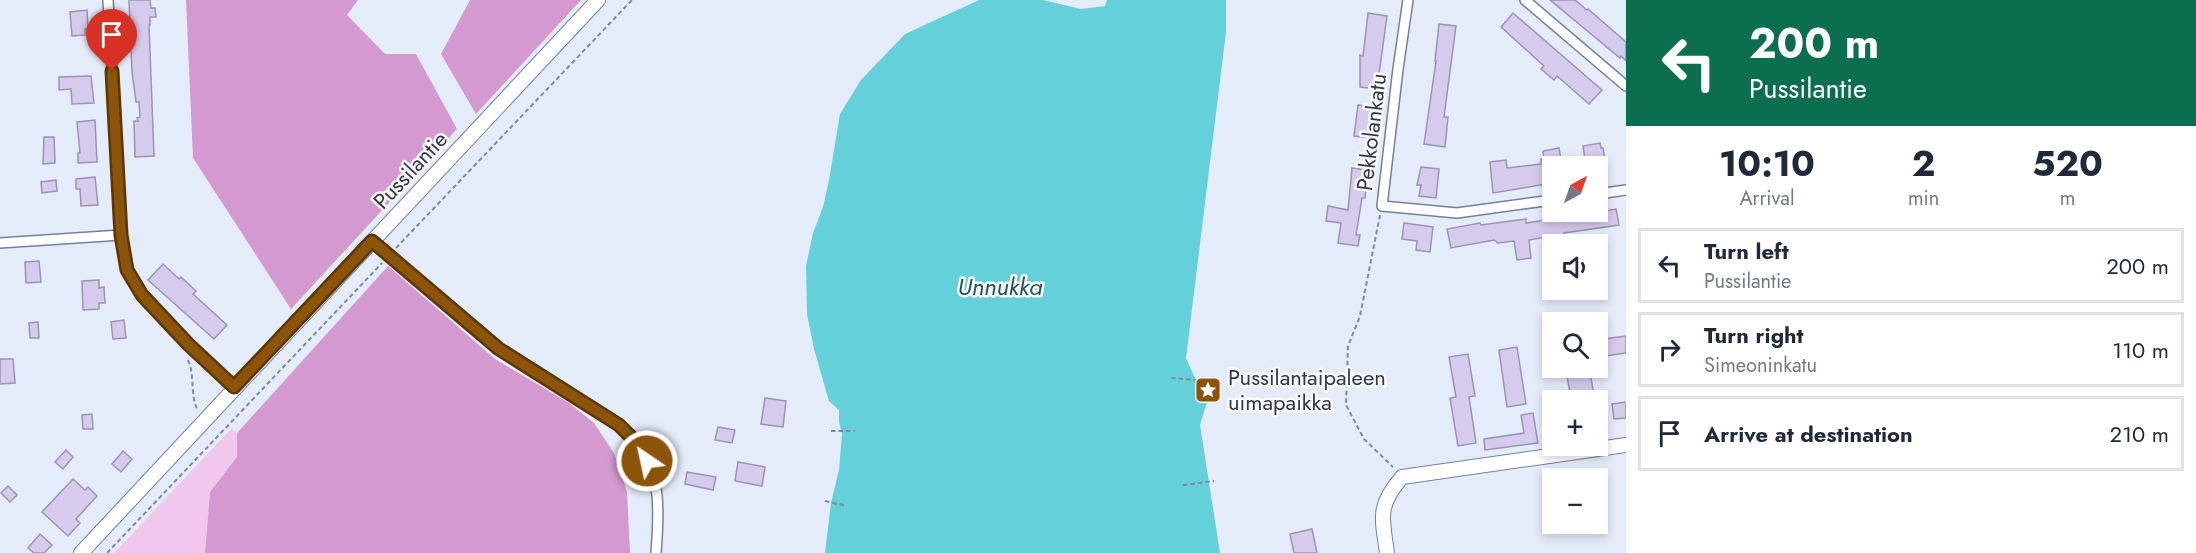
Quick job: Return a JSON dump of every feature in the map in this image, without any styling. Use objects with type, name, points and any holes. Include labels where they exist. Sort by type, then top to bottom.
[{"type":"street","points":[[108,0],[121,235],[127,270],[142,295],[188,344],[234,387]]},
{"type":"street","name":"Pussilantie","points":[[81,553],[598,0]]},
{"type":"street","name":"Pekkolankatu","points":[[1408,0],[1382,206],[1457,213],[1542,201]]},
{"type":"street","points":[[1525,0],[1626,86]]},
{"type":"street","points":[[1608,193],[1626,190]]},
{"type":"street","points":[[0,243],[121,235]]},
{"type":"street","points":[[372,241],[499,349],[619,425],[637,443],[651,468],[657,490],[660,513],[656,553]]},
{"type":"street","points":[[1387,553],[1381,514],[1388,493],[1402,477],[1626,445]]},
{"type":"path","points":[[107,553],[632,0]]},
{"type":"path","points":[[1382,206],[1360,316],[1348,346],[1346,405],[1364,439],[1402,477]]},
{"type":"path","points":[[191,367],[192,394],[196,409],[206,419]]},
{"type":"path","points":[[1171,378],[1196,380]]},
{"type":"path","points":[[831,431],[855,431]]},
{"type":"path","points":[[1183,485],[1214,481]]},
{"type":"path","points":[[825,501],[847,506]]},
{"type":"shaded area","points":[[186,0],[358,0],[347,15],[385,54],[416,54],[457,129],[291,309],[193,158]]},
{"type":"shaded area","points":[[470,0],[581,0],[476,114],[441,54]]},
{"type":"shaded area","points":[[388,266],[495,359],[569,403],[594,423],[614,453],[627,492],[630,553],[205,553],[210,492],[237,457],[237,433]]},
{"type":"shaded area","points":[[232,428],[237,433],[238,457],[210,492],[205,553],[114,553]]},
{"type":"water","name":"Unnukka","points":[[979,0],[1043,0],[1081,9],[1105,6],[1107,0],[1226,0],[1226,32],[1186,358],[1208,399],[1200,425],[1220,553],[825,553],[831,503],[839,470],[842,434],[839,410],[829,401],[814,349],[807,314],[806,266],[813,233],[823,207],[840,114],[861,80],[905,34]]},
{"type":"building","points":[[129,0],[150,0],[151,8],[155,8],[156,17],[150,17],[149,25],[154,156],[135,157],[134,121],[138,121],[137,118],[140,117],[132,72]]},
{"type":"building","points":[[1550,0],[1575,0],[1588,9],[1626,42],[1626,61],[1621,56],[1620,58]]},
{"type":"building","points":[[87,10],[88,29],[85,29],[85,35],[72,36],[70,12]]},
{"type":"building","points":[[1368,13],[1387,16],[1377,89],[1360,87],[1360,55],[1363,56]]},
{"type":"building","points":[[1513,13],[1602,90],[1589,104],[1557,76],[1554,80],[1541,69],[1544,66],[1501,27]]},
{"type":"building","points":[[1439,24],[1456,26],[1444,117],[1448,117],[1445,147],[1424,144]]},
{"type":"building","points":[[91,76],[94,103],[72,104],[71,89],[59,90],[59,77]]},
{"type":"building","points":[[1358,105],[1375,107],[1371,138],[1354,136]]},
{"type":"building","points":[[95,120],[97,162],[78,163],[78,153],[80,153],[77,122]]},
{"type":"building","points":[[44,137],[54,137],[55,163],[43,164]]},
{"type":"building","points":[[1600,143],[1604,156],[1584,156],[1583,146]]},
{"type":"building","points":[[1559,148],[1560,156],[1544,156],[1543,151]]},
{"type":"building","points":[[1541,159],[1542,185],[1493,193],[1490,162],[1506,160],[1507,168],[1541,164]]},
{"type":"building","points":[[1421,167],[1439,169],[1436,198],[1419,196],[1421,185],[1417,185]]},
{"type":"building","points":[[1352,168],[1368,170],[1365,198],[1362,198],[1356,235],[1360,235],[1358,246],[1338,243],[1341,223],[1326,221],[1328,206],[1348,210]]},
{"type":"building","points":[[95,177],[98,205],[81,206],[80,189],[76,189],[76,179]]},
{"type":"building","points":[[56,180],[57,191],[42,193],[41,182]]},
{"type":"building","points":[[1616,209],[1619,225],[1564,234],[1542,234],[1542,238],[1529,240],[1531,258],[1517,260],[1514,241],[1498,243],[1494,240],[1451,248],[1447,229],[1480,223],[1481,225],[1526,219],[1526,223],[1542,221],[1608,222],[1608,210]]},
{"type":"building","points":[[1404,223],[1433,227],[1430,252],[1416,250],[1417,241],[1402,239]]},
{"type":"building","points":[[39,261],[41,282],[26,283],[25,262]]},
{"type":"building","points":[[163,264],[196,291],[193,294],[227,325],[214,339],[148,280]]},
{"type":"building","points":[[99,280],[99,288],[104,287],[105,303],[99,303],[99,309],[83,310],[82,281]]},
{"type":"building","points":[[124,320],[126,338],[113,339],[111,322]]},
{"type":"building","points":[[38,322],[39,338],[30,338],[29,323]]},
{"type":"building","points":[[1626,336],[1626,353],[1608,356],[1608,338]]},
{"type":"building","points":[[1517,347],[1526,404],[1507,407],[1499,350]]},
{"type":"building","points":[[1468,354],[1475,396],[1469,397],[1476,443],[1458,446],[1450,398],[1456,397],[1449,357]]},
{"type":"building","points":[[0,359],[13,359],[15,383],[0,384]]},
{"type":"building","points":[[1567,378],[1591,378],[1593,390],[1569,390]]},
{"type":"building","points":[[765,398],[786,401],[783,427],[761,424]]},
{"type":"building","points":[[1626,402],[1626,418],[1614,419],[1612,404]]},
{"type":"building","points":[[1533,413],[1538,443],[1485,450],[1484,439],[1524,433],[1521,415]]},
{"type":"building","points":[[92,414],[93,429],[83,429],[82,415]]},
{"type":"building","points":[[718,427],[735,430],[732,443],[715,440]]},
{"type":"building","points":[[66,450],[73,457],[63,469],[55,462]]},
{"type":"building","points":[[123,451],[132,459],[121,472],[112,464]]},
{"type":"building","points":[[738,462],[765,467],[762,486],[735,481]]},
{"type":"building","points":[[687,472],[716,477],[713,490],[685,484]]},
{"type":"building","points":[[73,479],[85,490],[88,487],[97,496],[76,519],[80,523],[68,536],[42,512]]},
{"type":"building","points":[[8,486],[17,495],[10,502],[1,493]]},
{"type":"building","points":[[1312,529],[1317,553],[1294,553],[1290,534]]},
{"type":"building","points":[[40,534],[52,545],[44,553],[34,553],[28,548]]},
{"type":"place","name":"Pussilantaipaleen uimapaikka","points":[[1208,390]]},
{"type":"route","points":[[112,71],[121,235],[127,270],[142,295],[188,344],[234,387],[372,241],[516,362],[619,425],[637,443],[647,461]]}]
